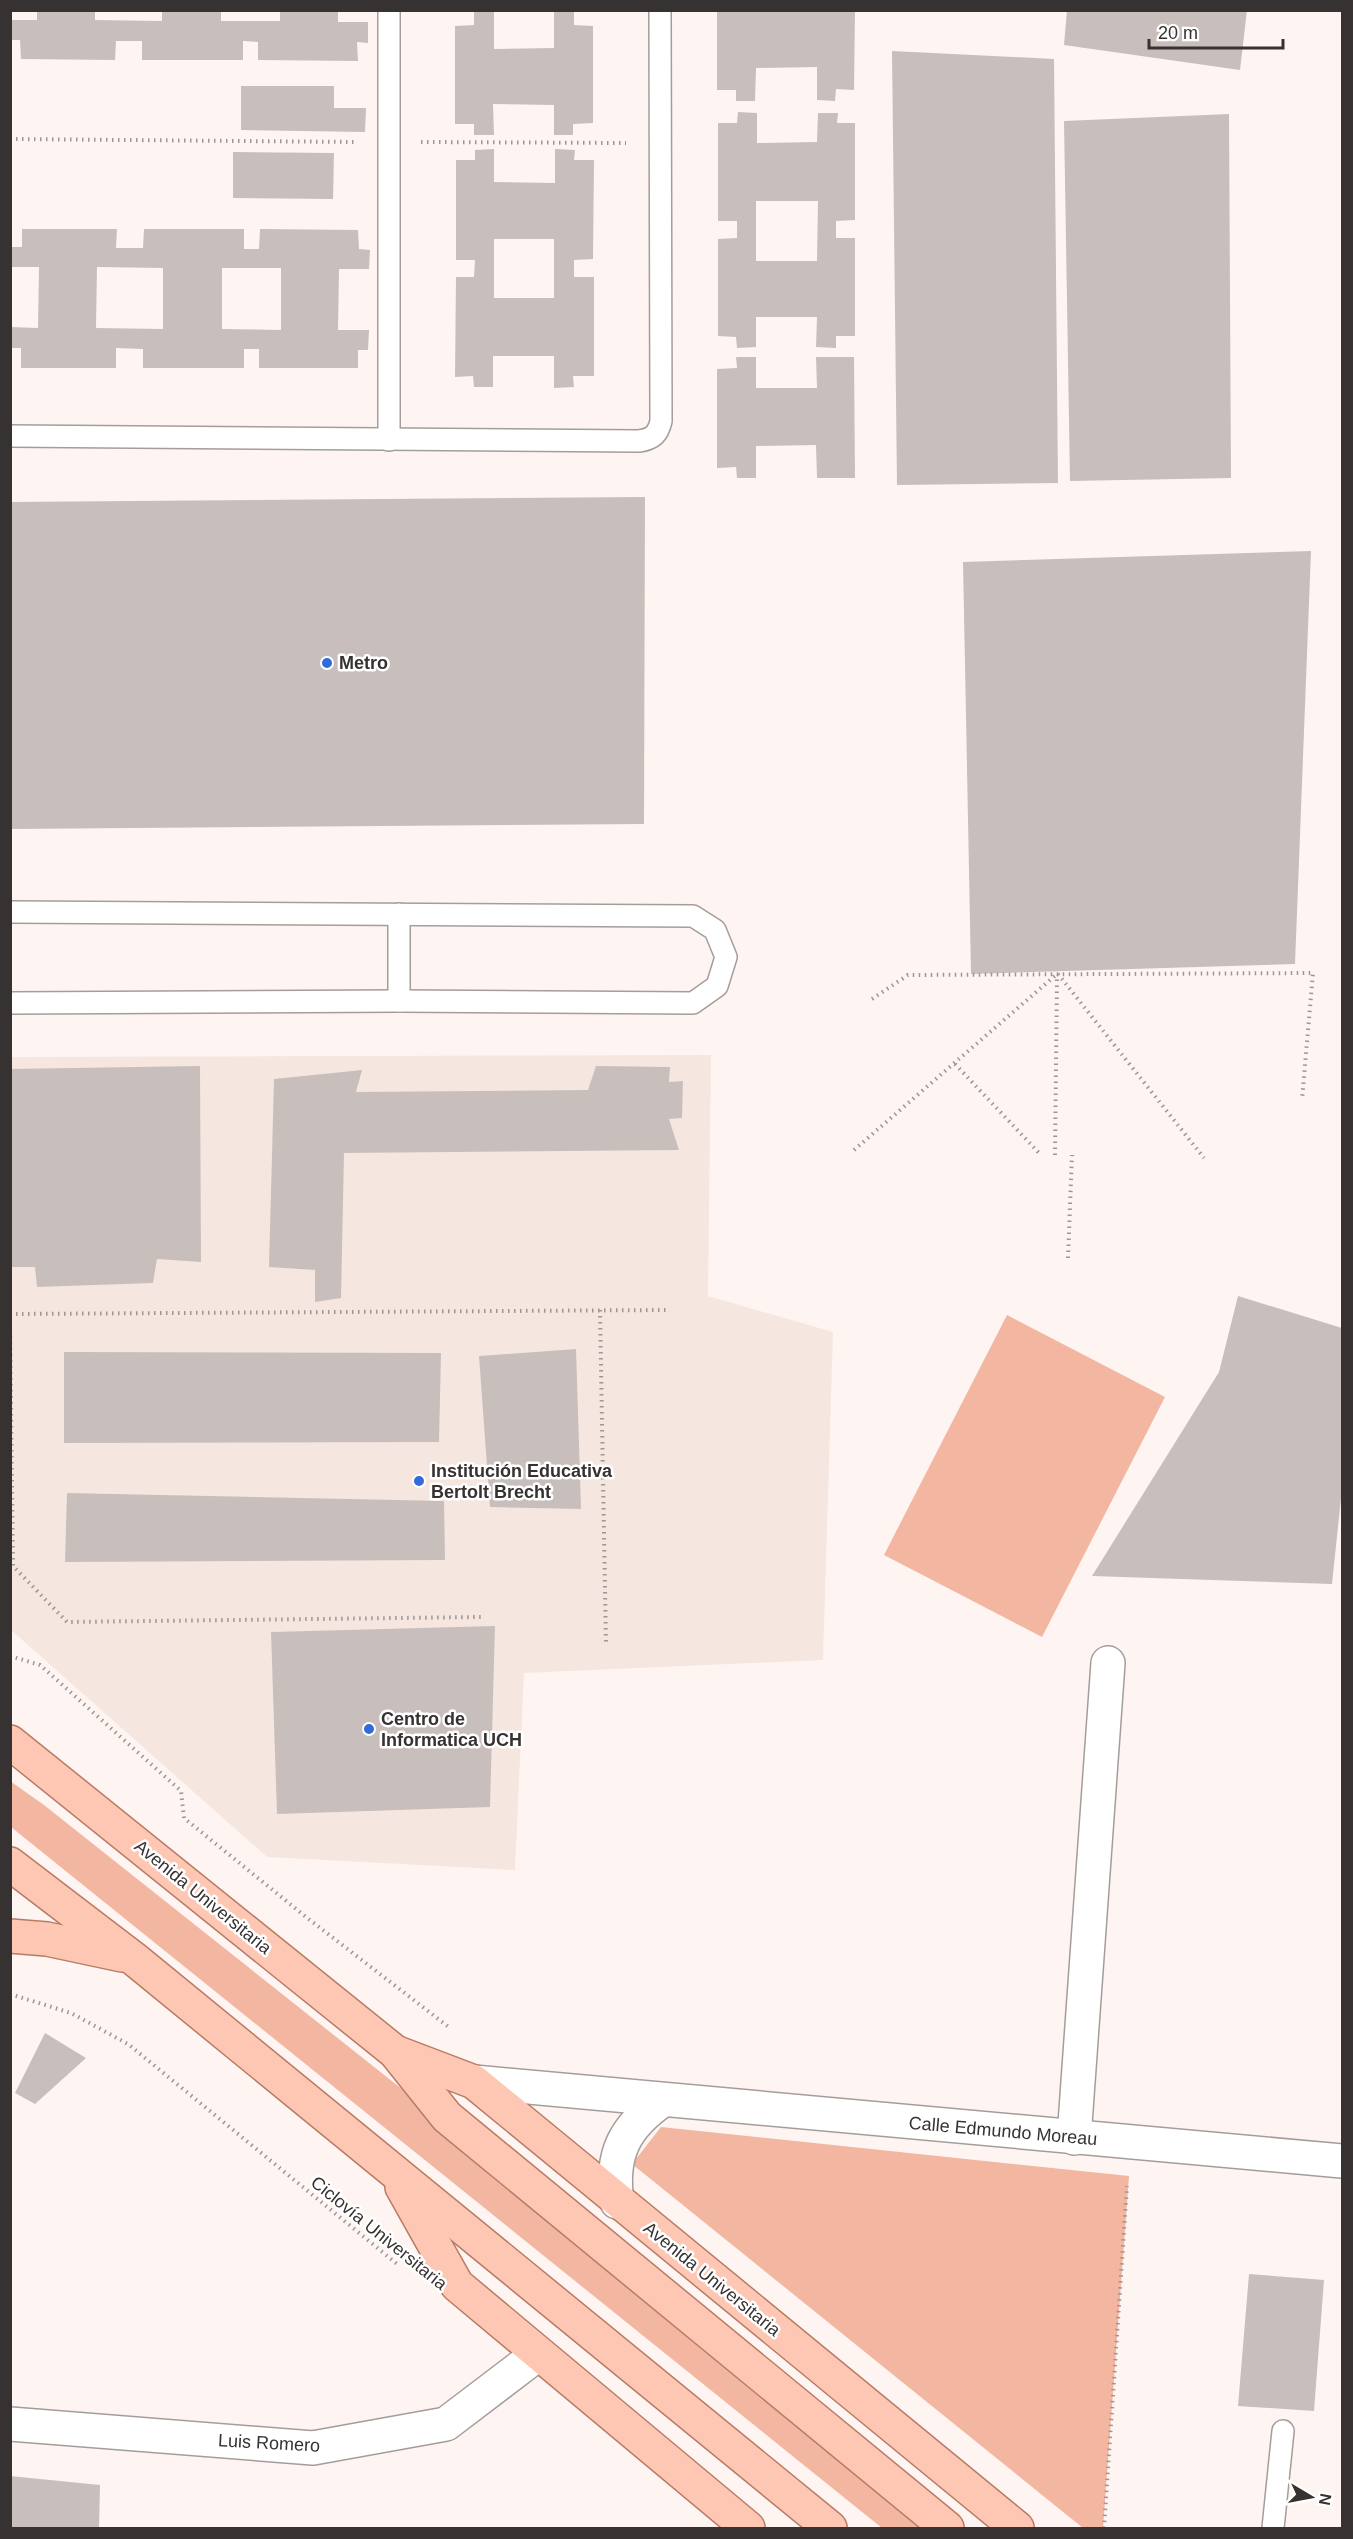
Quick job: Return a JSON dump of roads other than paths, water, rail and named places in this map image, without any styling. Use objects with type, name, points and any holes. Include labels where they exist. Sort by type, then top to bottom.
[{"type":"main road","name":"Avenida Universitaria","points":[[10,1742],[395,2052],[447,2117],[947,2529]]},
{"type":"main road","points":[[10,1864],[133,1958],[830,2529]]},
{"type":"main road","points":[[10,1936],[65,1942],[133,1958]]},
{"type":"main road","name":"Avenida Universitaria","points":[[395,2052],[474,2082],[1017,2529]]},
{"type":"main road","points":[[394,2172],[457,2285],[748,2529]]},
{"type":"street","points":[[1074,2138],[1108,1663]]},
{"type":"street","name":"Calle Edmundo Moreau","points":[[474,2082],[1342,2161]]},
{"type":"street","points":[[617,2202],[614,2181],[616,2160],[626,2136],[641,2115],[663,2100]]},
{"type":"street","name":"Luis Romero","points":[[10,2424],[313,2448],[447,2424],[538,2354]]},
{"type":"lane","points":[[389,10],[389,440]]},
{"type":"lane","points":[[10,436],[650,440],[658,432],[661,421],[660,10]]},
{"type":"lane","points":[[10,912],[693,916],[715,930],[726,957],[717,986],[693,1003],[399,1001],[10,1003]]},
{"type":"lane","points":[[399,914],[399,1001]]},
{"type":"lane","points":[[1274,2529],[1283,2431]]},
{"type":"place","name":"Metro","points":[[327,663]]},
{"type":"place","name":"Institución Educativa Bertolt Brecht","points":[[419,1481]]},
{"type":"place","name":"Centro de Informatica UCH","points":[[369,1729]]}]
